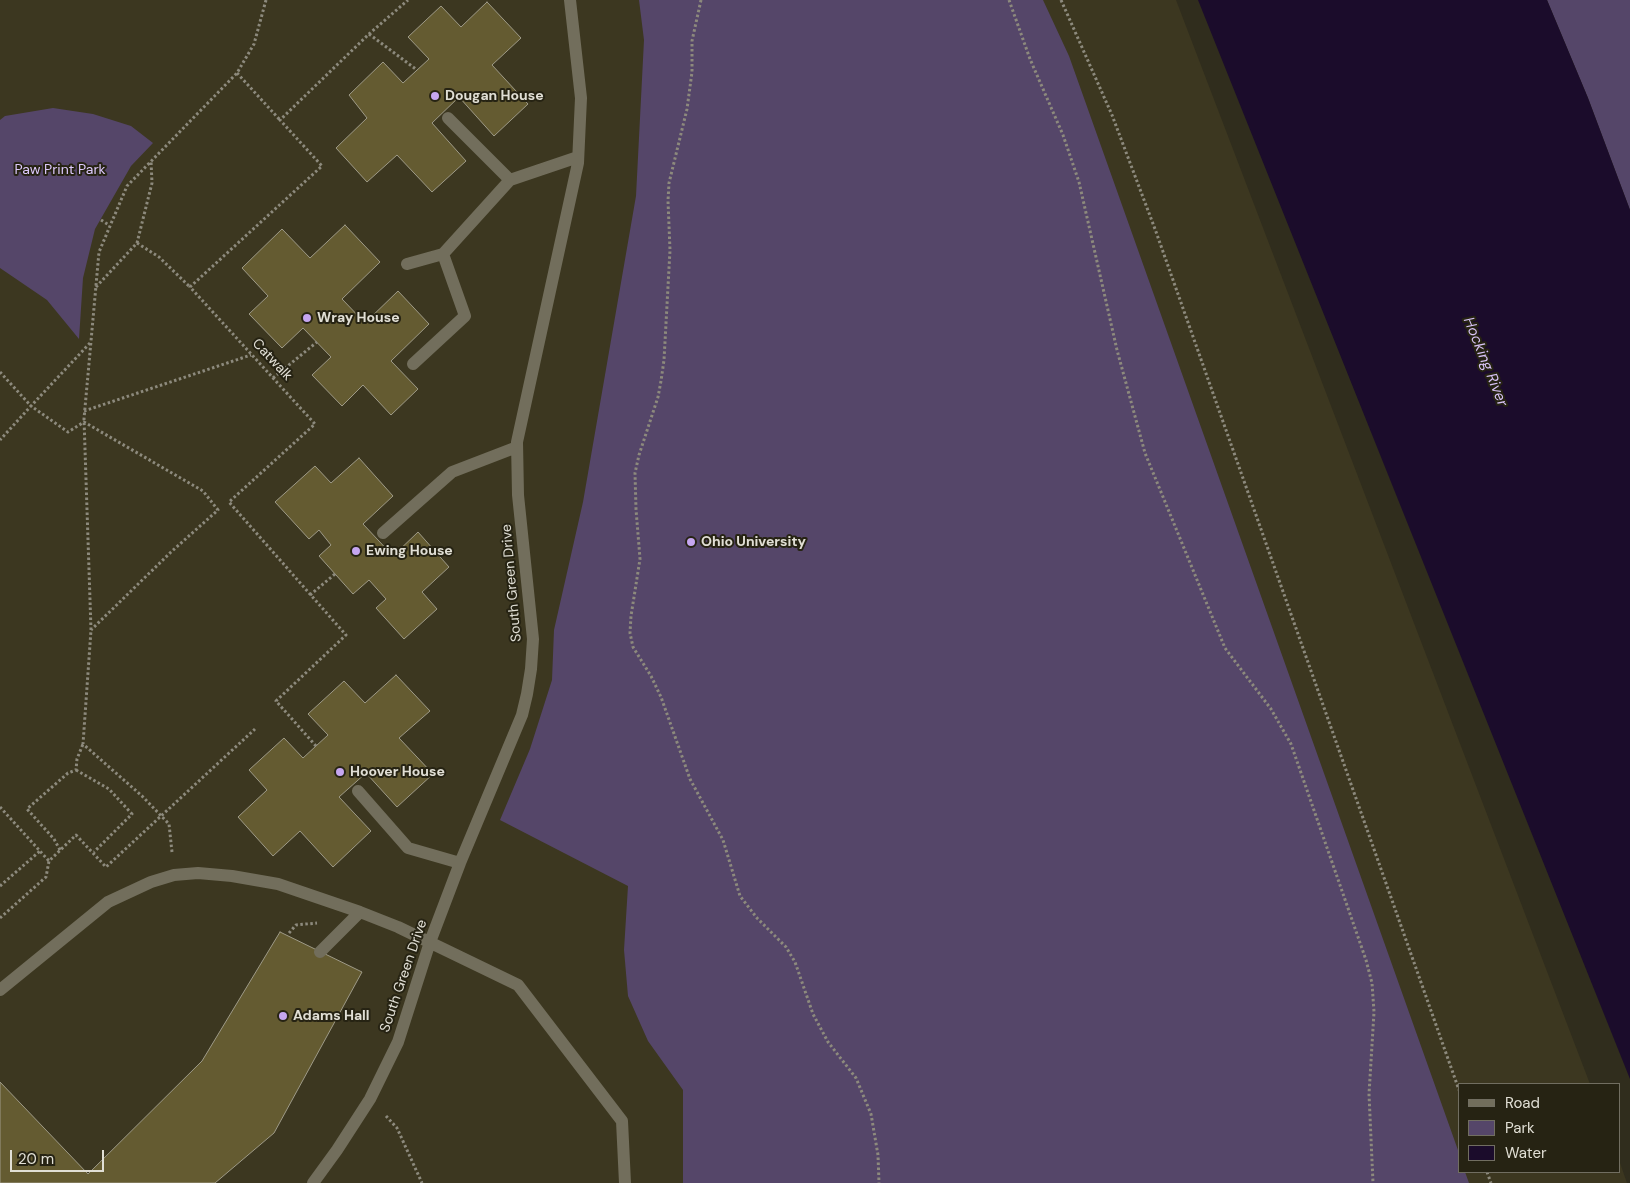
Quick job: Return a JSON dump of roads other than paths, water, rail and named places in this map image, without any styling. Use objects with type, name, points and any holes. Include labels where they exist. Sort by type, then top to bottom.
[{"type":"street","name":"South Green Drive","points":[[313,1183],[370,1099],[398,1042],[430,942],[460,863],[522,715],[531,669],[533,639],[518,494],[517,447],[578,163],[581,98],[570,0]]},
{"type":"street","points":[[448,118],[510,180]]},
{"type":"street","points":[[407,264],[443,254],[510,180],[578,157]]},
{"type":"street","points":[[413,364],[465,316],[443,254]]},
{"type":"street","points":[[383,533],[452,472],[517,447]]},
{"type":"street","points":[[358,791],[408,848],[460,863]]},
{"type":"street","points":[[0,990],[108,902],[151,882],[174,875],[198,873],[269,882],[360,912],[430,942],[518,985],[622,1121],[624,1183]]},
{"type":"street","points":[[320,952],[360,912]]},
{"type":"water","name":"Hocking River","points":[[1198,0],[1547,0],[1588,98],[1630,210],[1630,1079]]},
{"type":"place","name":"Dougan House","points":[[435,96]]},
{"type":"place","name":"Wray House","points":[[307,318]]},
{"type":"place","name":"Ohio University","points":[[691,542]]},
{"type":"place","name":"Ewing House","points":[[356,551]]},
{"type":"place","name":"Hoover House","points":[[340,772]]},
{"type":"place","name":"Adams Hall","points":[[283,1016]]},
{"type":"park label","name":"Paw Print Park","points":[[60,170]]}]
